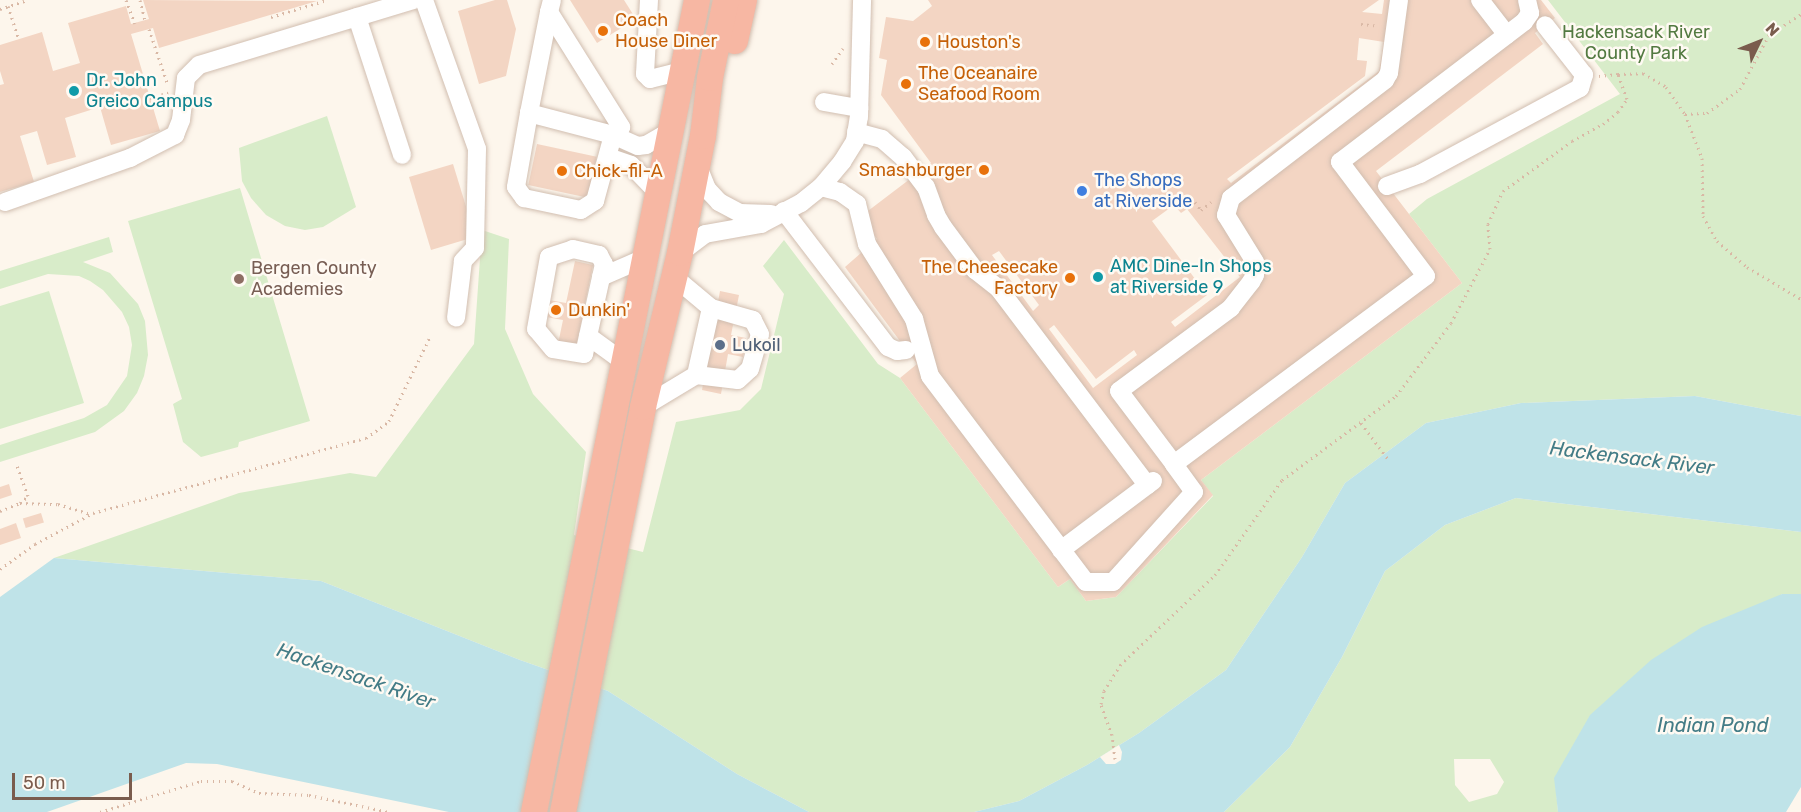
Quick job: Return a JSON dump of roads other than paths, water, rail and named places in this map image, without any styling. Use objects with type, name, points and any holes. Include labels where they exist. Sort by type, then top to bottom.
[{"type":"highway","points":[[682,71],[684,0]]},
{"type":"highway","points":[[534,812],[697,0]]},
{"type":"highway","points":[[563,812],[643,407],[680,252],[704,136],[710,78],[726,0]]},
{"type":"highway","points":[[704,136],[717,121],[744,0]]},
{"type":"lane","points":[[5,202],[130,158],[175,135],[181,120],[186,78],[199,65],[413,0]]},
{"type":"lane","points":[[424,0],[477,150],[475,248],[463,261],[456,318]]},
{"type":"lane","points":[[680,252],[705,234],[761,224],[801,203],[821,187],[842,162],[855,141],[859,108],[862,0]]},
{"type":"lane","points":[[821,187],[840,192],[857,204],[867,244],[914,319],[930,376],[1086,582],[1113,582],[1194,492],[1119,391],[1231,308],[1251,282],[1255,275],[1255,262],[1226,215],[1231,198],[1385,80],[1389,73],[1399,0]]},
{"type":"lane","points":[[1480,0],[1507,35]]},
{"type":"lane","points":[[1174,464],[1426,276],[1340,162],[1528,18],[1531,8],[1527,0]]},
{"type":"lane","points":[[644,5],[645,74],[650,80],[682,71]]},
{"type":"lane","points":[[550,6],[621,127],[613,135],[595,201],[581,210],[524,198],[516,187],[550,6]]},
{"type":"lane","points":[[357,17],[402,155]]},
{"type":"lane","points":[[1387,186],[1420,174],[1580,88],[1584,75],[1545,25]]},
{"type":"lane","points":[[824,102],[859,108]]},
{"type":"lane","points":[[530,113],[613,135],[638,146],[646,145],[672,130]]},
{"type":"lane","points":[[856,132],[882,139],[903,157],[926,187],[936,215],[975,270],[999,289],[1150,483],[1061,550]]},
{"type":"lane","points":[[608,157],[631,165],[659,194]]},
{"type":"lane","points":[[697,164],[707,189],[719,202],[740,213],[782,212]]},
{"type":"lane","points":[[782,212],[888,347],[897,351],[906,350]]},
{"type":"lane","points":[[573,249],[599,255],[604,264],[601,277],[584,354],[553,350],[536,329],[549,257],[573,249]]},
{"type":"lane","points":[[601,277],[647,257]]},
{"type":"lane","points":[[643,407],[696,375],[738,380],[750,369],[760,334],[753,320],[711,308],[674,277]]},
{"type":"lane","points":[[696,375],[711,308]]},
{"type":"lane","points":[[588,336],[625,363]]},
{"type":"water","name":"Hackensack River","points":[[1695,396],[1801,416],[1801,532],[1516,498],[1445,525],[1385,571],[1342,657],[1290,747],[1224,812],[974,812],[1019,801],[1087,765],[1139,733],[1226,670],[1302,557],[1345,483],[1426,423],[1521,403]]},
{"type":"water","name":"Hackensack River","points":[[54,558],[321,581],[520,660],[608,691],[737,774],[809,812],[449,812],[217,764],[186,763],[47,812],[0,812],[0,597]]},
{"type":"water","name":"Indian Pond","points":[[1782,594],[1801,594],[1801,787],[1786,812],[1558,812],[1554,778],[1590,715],[1651,660],[1702,627]]},
{"type":"place","name":"Coach House Diner","points":[[603,31]]},
{"type":"place","name":"Houston's","points":[[925,42]]},
{"type":"place","name":"The Oceanaire Seafood Room","points":[[906,84]]},
{"type":"place","name":"Dr. John Greico Campus","points":[[74,91]]},
{"type":"place","name":"Smashburger","points":[[984,170]]},
{"type":"place","name":"Chick-fil-A","points":[[562,171]]},
{"type":"place","name":"The Shops at Riverside","points":[[1082,191]]},
{"type":"place","name":"AMC Dine-In Shops at Riverside 9","points":[[1098,277]]},
{"type":"place","name":"The Cheesecake Factory","points":[[1070,278]]},
{"type":"place","name":"Bergen County Academies","points":[[239,279]]},
{"type":"place","name":"Dunkin'","points":[[556,310]]},
{"type":"place","name":"Lukoil","points":[[720,345]]},
{"type":"park label","name":"Hackensack River County Park","points":[[1636,43]]}]
